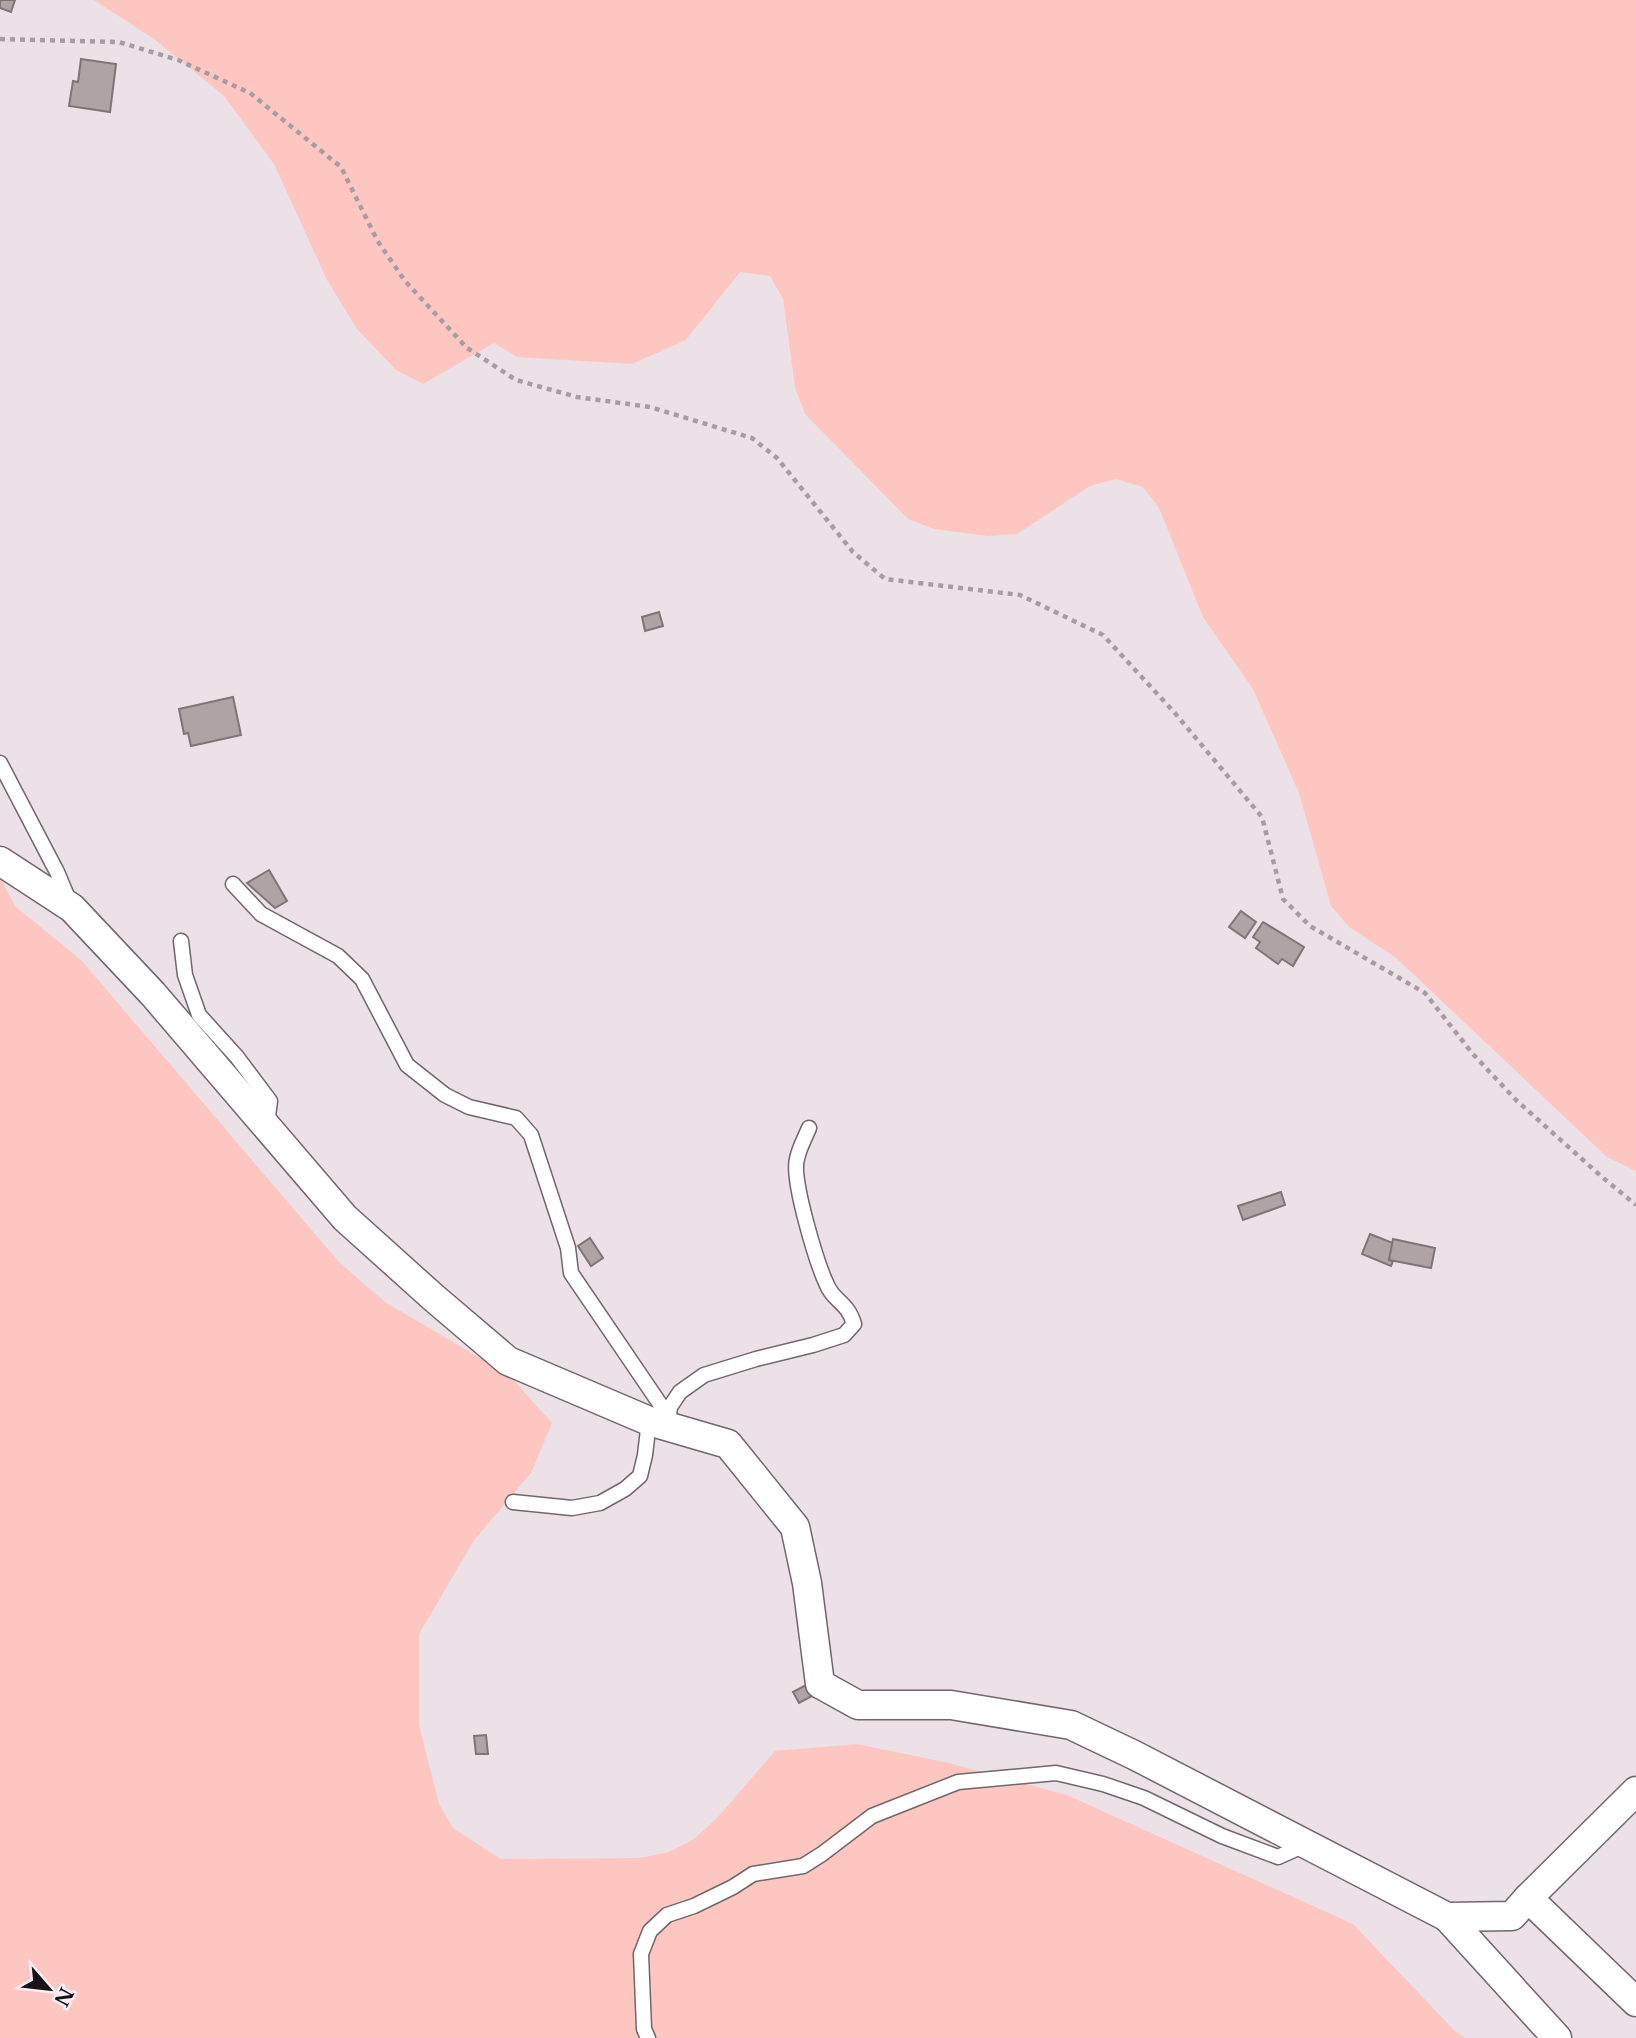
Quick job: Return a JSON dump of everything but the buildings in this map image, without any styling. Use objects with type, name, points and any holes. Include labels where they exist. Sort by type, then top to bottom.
[{"type":"street","points":[[0,861],[72,908],[152,994],[345,1218],[508,1361],[658,1424],[728,1444],[795,1527],[807,1583],[820,1684],[858,1705],[951,1705],[1071,1725],[1134,1755],[1447,1917],[1557,2038]]},
{"type":"street","points":[[1447,1917],[1513,1916],[1636,1791]]},
{"type":"street","points":[[1528,1898],[1636,2002]]},
{"type":"lane","points":[[0,763],[57,872],[72,908]]},
{"type":"lane","points":[[233,884],[261,914],[338,956],[362,979],[407,1065],[445,1095],[469,1107],[516,1118],[531,1135],[568,1248],[571,1273],[660,1404],[658,1424]]},
{"type":"lane","points":[[181,941],[185,975],[198,1015],[237,1057],[270,1101],[267,1128]]},
{"type":"lane","points":[[513,1502],[572,1508],[600,1503],[625,1489],[640,1476],[645,1455],[658,1424],[680,1392],[704,1375],[844,1335],[853,1324],[850,1311],[827,1287],[811,1240],[800,1194],[796,1161],[809,1128]]},
{"type":"lane","points":[[648,2038],[643,2020],[640,1954],[650,1931],[667,1915],[694,1906],[753,1874],[803,1866],[872,1816],[958,1782],[1056,1773],[1103,1784],[1144,1798],[1222,1836],[1278,1857],[1308,1844]]},
{"type":"path","points":[[0,39],[119,42],[178,60],[250,93],[341,167],[377,240],[405,281],[467,348],[516,380],[577,397],[650,407],[751,438],[777,458],[853,552],[885,579],[1020,595],[1103,635],[1174,712],[1262,817],[1283,899],[1310,926],[1425,993],[1472,1053],[1516,1100],[1636,1205]]},
{"type":"shaded area","points":[[94,0],[1636,0],[1636,1171],[1607,1157],[1395,957],[1349,927],[1331,906],[1299,793],[1253,689],[1203,617],[1159,508],[1143,487],[1116,479],[1090,486],[1017,534],[988,536],[934,529],[908,519],[805,414],[795,387],[783,299],[770,276],[740,272],[686,340],[632,364],[517,357],[494,343],[423,384],[396,370],[357,329],[327,280],[274,164],[224,96],[154,39]]},
{"type":"shaded area","points":[[0,877],[15,906],[82,961],[339,1262],[385,1302],[509,1375],[552,1423],[531,1473],[475,1539],[419,1634],[419,1725],[439,1804],[453,1828],[501,1859],[639,1858],[669,1852],[694,1839],[717,1818],[775,1751],[857,1744],[949,1763],[1067,1795],[1353,1924],[1453,2029],[1465,2038],[0,2038]]}]
